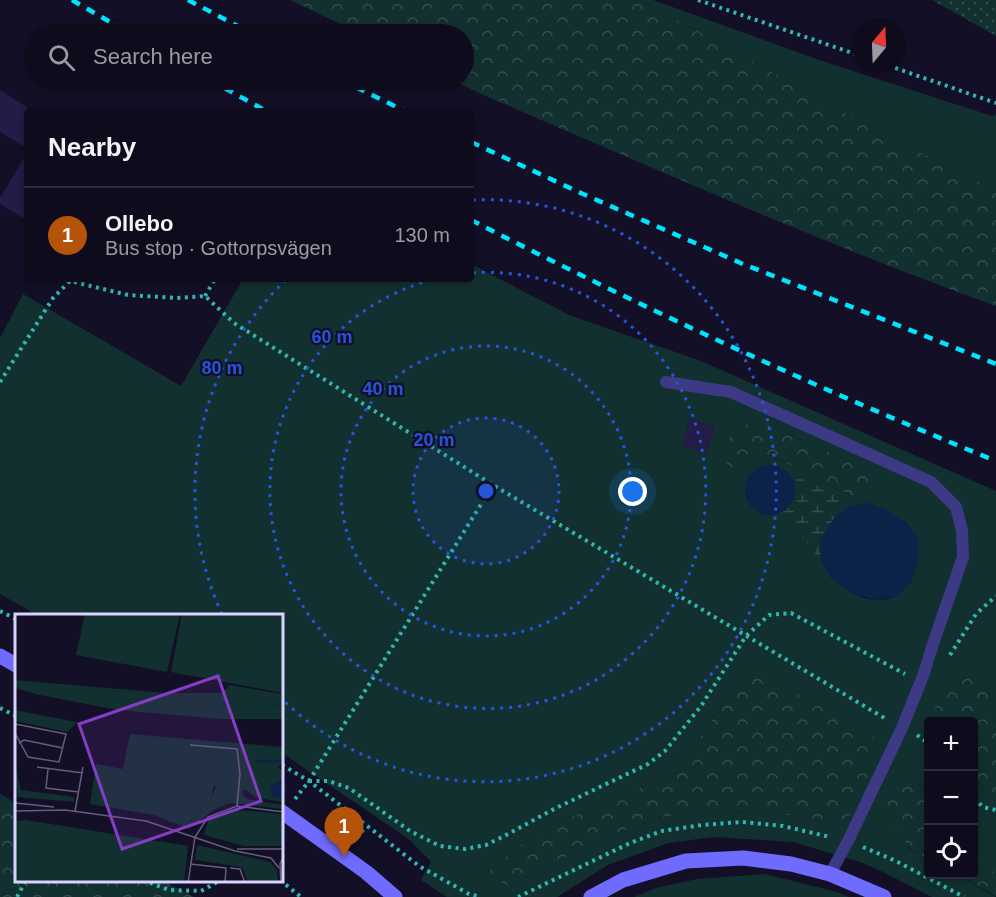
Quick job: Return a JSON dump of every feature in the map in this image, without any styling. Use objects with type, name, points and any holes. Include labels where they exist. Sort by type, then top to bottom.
[{"type":"street","points":[[0,656],[15,664]]},
{"type":"street","points":[[284,813],[366,872],[395,897]]},
{"type":"street","points":[[591,897],[623,880],[686,861],[743,858],[790,864],[830,874],[884,897]]},
{"type":"lane","points":[[666,382],[731,392],[931,482],[956,507],[962,530],[963,557],[923,676],[902,728],[830,874]]},
{"type":"path","points":[[698,0],[852,53]]},
{"type":"path","points":[[906,72],[996,103]]},
{"type":"path","points":[[0,382],[53,298],[69,282]]},
{"type":"path","points":[[79,282],[128,295],[177,298],[205,296],[234,323],[493,485],[902,728]]},
{"type":"path","points":[[205,296],[213,282]]},
{"type":"path","points":[[309,781],[493,485]]},
{"type":"path","points":[[309,781],[329,781],[349,788],[410,831],[440,846],[465,849],[486,845],[648,764],[665,752],[701,706],[746,636],[769,615],[791,613],[908,675],[923,676],[951,654],[976,614],[996,596]]},
{"type":"path","points":[[0,611],[15,618]]},
{"type":"path","points":[[0,708],[15,716]]},
{"type":"path","points":[[284,766],[309,781],[419,866],[470,894],[480,897]]},
{"type":"path","points":[[978,802],[983,807],[996,810]]},
{"type":"path","points":[[357,838],[366,826]]},
{"type":"path","points":[[17,897],[25,882]]},
{"type":"path","points":[[148,882],[170,890],[201,891],[217,882]]},
{"type":"path","points":[[282,882],[301,897]]},
{"type":"green space","points":[[290,0],[641,0],[879,131],[996,191],[996,306],[865,257],[736,204],[473,90],[474,24],[340,24]]},
{"type":"green space","points":[[641,0],[653,0],[852,72],[992,116],[996,114],[996,191],[879,131]]},
{"type":"green space","points":[[932,0],[996,0],[996,36]]},
{"type":"green space","points":[[474,266],[569,315],[701,361],[996,491],[996,723],[990,707],[989,682],[931,715],[932,717],[924,717],[924,786],[912,781],[908,848],[924,857],[924,879],[965,879],[996,897],[932,897],[860,862],[793,842],[714,837],[668,843],[608,865],[557,897],[447,897],[421,880],[431,862],[410,840],[284,754],[284,614],[35,614],[0,594],[0,338],[23,294],[181,386],[241,282],[474,282]],"holes":[[[769,425],[854,463],[851,496],[771,455],[756,457]],[[831,578],[911,581],[896,596],[876,600],[853,593]],[[734,687],[830,822],[766,811],[714,812],[662,817],[608,836],[508,886],[487,873],[540,830],[677,773]]]},
{"type":"green space","points":[[748,424],[769,425],[854,463],[864,469],[870,484],[861,495],[851,496],[771,455],[756,457],[746,467],[736,471],[724,461],[725,447],[733,434]]},
{"type":"green space","points":[[790,474],[836,494],[847,507],[833,520],[820,540],[821,561],[792,524],[772,516],[787,510],[796,489]]},
{"type":"green space","points":[[973,669],[989,682],[990,707],[996,723],[996,801],[978,783],[978,717],[932,717],[931,715],[942,694]]},
{"type":"green space","points":[[762,674],[880,741],[860,797],[847,820],[830,822],[766,811],[714,812],[662,817],[608,836],[508,886],[486,873],[540,830],[677,773],[734,687]]},
{"type":"green space","points":[[912,781],[924,786],[924,857],[909,848],[894,826],[887,805],[895,786]]},
{"type":"green space","points":[[978,783],[996,801],[996,873],[985,867],[978,859]]},
{"type":"green space","points":[[0,794],[15,802],[15,882],[165,882],[194,897],[0,897]]},
{"type":"green space","points":[[978,858],[996,873],[996,896],[965,879],[978,879]]},
{"type":"green space","points":[[765,874],[849,897],[634,897],[656,888],[697,879]]},
{"type":"water","points":[[765,465],[775,465],[788,472],[795,485],[795,495],[788,508],[775,515],[765,515],[756,511],[749,504],[745,495],[745,485],[749,476],[756,469]]},
{"type":"water","points":[[868,503],[887,510],[907,523],[919,539],[918,561],[912,581],[896,597],[874,600],[850,593],[831,578],[821,561],[820,540],[833,520],[847,507]]},
{"type":"building","points":[[0,90],[27,107],[24,108],[24,146],[0,132]]},
{"type":"building","points":[[24,158],[24,218],[0,204],[0,198]]},
{"type":"building","points":[[690,418],[715,427],[706,454],[682,445]]},
{"type":"railway","points":[[72,0],[114,24]]},
{"type":"railway","points":[[188,0],[234,24]]},
{"type":"railway","points":[[228,90],[261,108]]},
{"type":"railway","points":[[362,90],[399,108]]},
{"type":"railway","points":[[474,143],[743,264],[996,364]]},
{"type":"railway","points":[[474,222],[731,346],[996,461]]},
{"type":"place","name":"Ollebo","points":[[344,857]]}]
